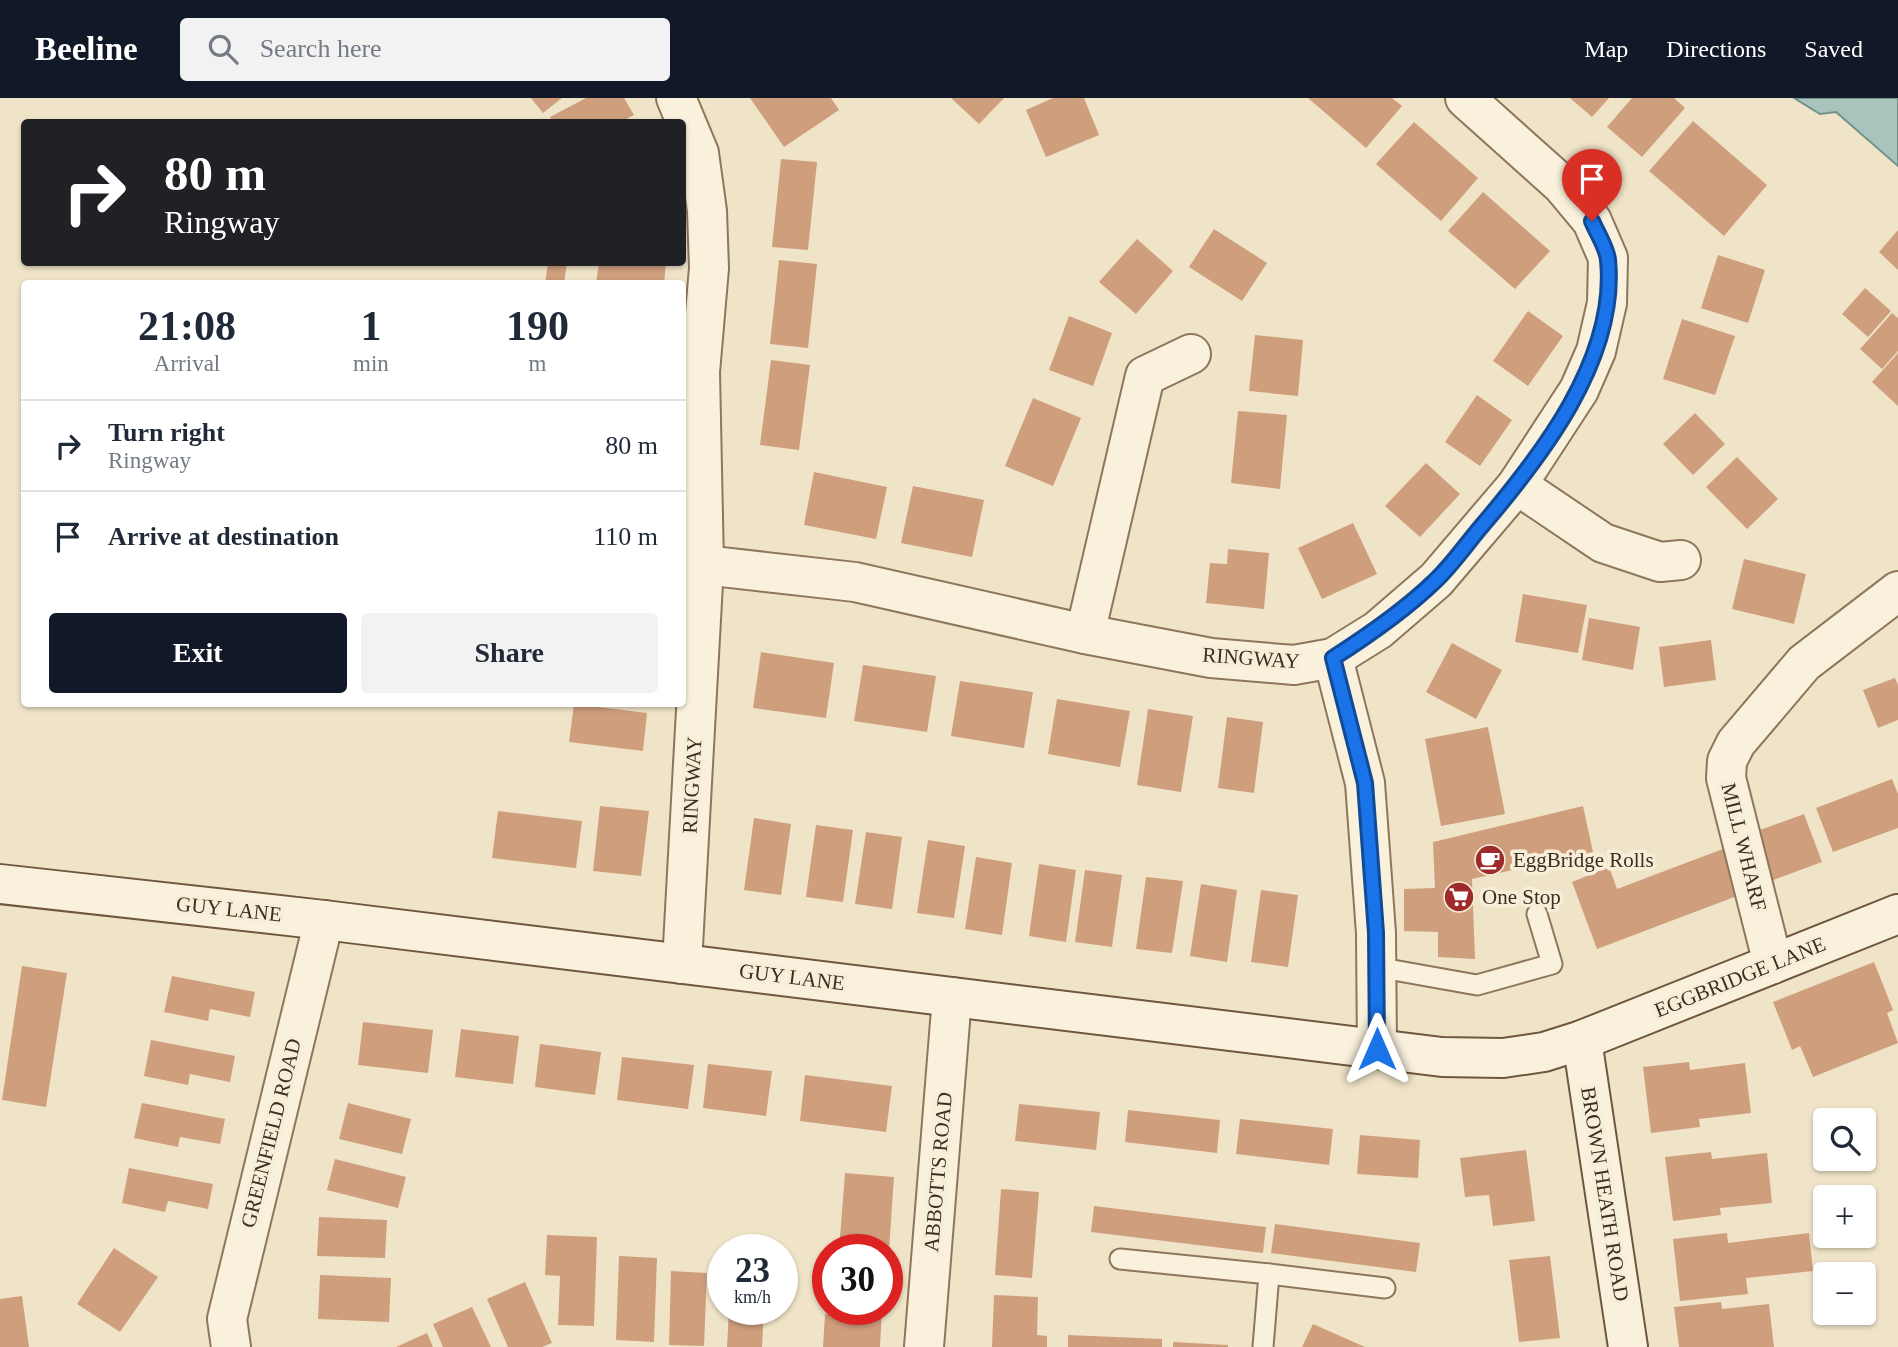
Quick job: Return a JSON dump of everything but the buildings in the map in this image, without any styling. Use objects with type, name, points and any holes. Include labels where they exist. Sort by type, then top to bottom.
[{"type":"street","name":"RINGWAY","points":[[676,98],[685,119]]},
{"type":"street","name":"RINGWAY","points":[[704,565],[855,582],[1085,634],[1211,659],[1294,665],[1333,658],[1378,630],[1436,580],[1517,485],[1579,390],[1596,351],[1607,303],[1608,258],[1592,221],[1562,185],[1465,98]]},
{"type":"street","name":"RINGWAY","points":[[682,964],[704,565],[700,372],[709,268],[695,210],[699,153],[686,122]]},
{"type":"street","points":[[1085,634],[1145,376],[1191,354]]},
{"type":"street","points":[[1517,485],[1603,543],[1660,562],[1681,560]]},
{"type":"street","name":"MILL WHARF","points":[[1773,964],[1726,778],[1727,761],[1736,743],[1804,663],[1898,592]]},
{"type":"street","points":[[1333,658],[1365,783],[1376,933],[1377,1049]]},
{"type":"street","name":"GUY LANE","points":[[0,884],[324,920],[1443,1057],[1503,1058],[1544,1052],[1581,1040]]},
{"type":"street","name":"EGGBRIDGE LANE","points":[[1581,1040],[1898,914]]},
{"type":"street","name":"GREENFIELD ROAD","points":[[231,1347],[226,1319],[324,920]]},
{"type":"street","name":"ABBOTTS ROAD","points":[[924,1347],[952,997]]},
{"type":"street","name":"BROWN HEATH ROAD","points":[[1581,1040],[1629,1347]]},
{"type":"lane","points":[[1376,967],[1477,985],[1552,964],[1537,914]]},
{"type":"lane","points":[[1120,1259],[1385,1288]]},
{"type":"lane","points":[[1263,1347],[1269,1274]]},
{"type":"water","points":[[1794,98],[1898,98],[1898,166],[1836,112],[1820,114]]},
{"type":"place","name":"EggBridge Rolls","points":[[1490,860]]},
{"type":"place","name":"One Stop","points":[[1459,897]]},
{"type":"route","points":[[1377,1049],[1376,933],[1365,783],[1333,658],[1378,630],[1436,580],[1517,485],[1579,390],[1596,351],[1607,303],[1608,258],[1592,221]]}]
